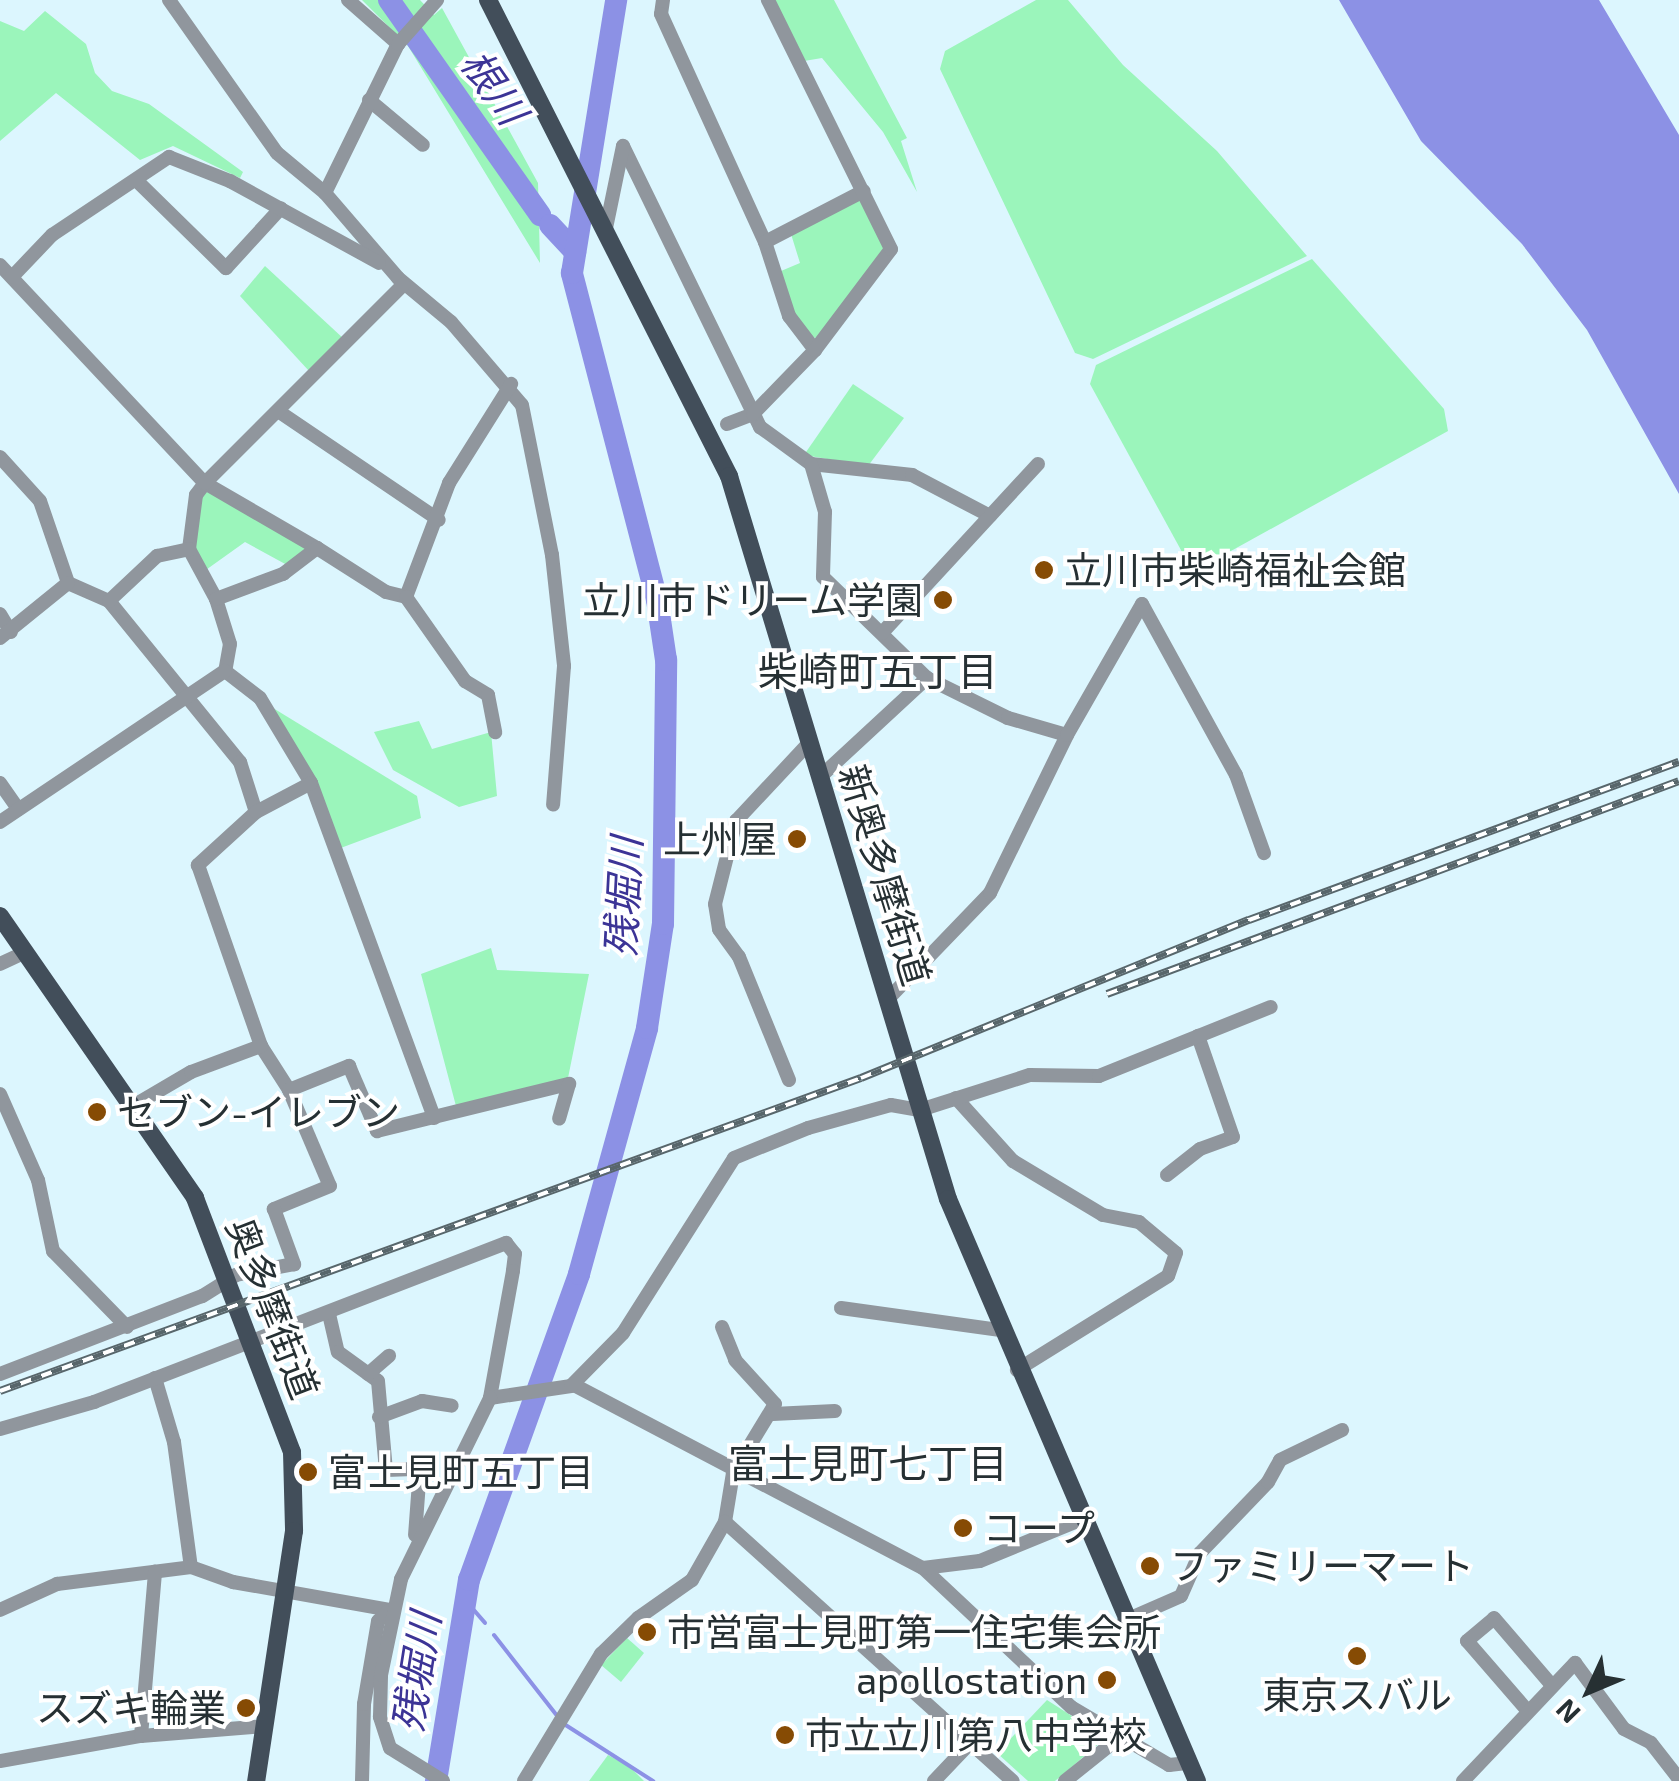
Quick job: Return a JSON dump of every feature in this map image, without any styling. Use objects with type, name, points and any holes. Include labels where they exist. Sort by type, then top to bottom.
[{"type":"main road","name":"新奥多摩街道","points":[[488,0],[728,476],[890,998],[920,1110],[1000,1330],[1197,1781]]},
{"type":"main road","name":"奥多摩街道","points":[[0,916],[195,1198],[292,1452],[296,1486],[285,1587],[256,1781]]},
{"type":"street","points":[[169,0],[276,153],[325,194],[401,281],[511,384],[528,420],[564,666],[553,805]]},
{"type":"street","points":[[348,0],[398,44]]},
{"type":"street","points":[[663,0],[661,14],[765,242],[789,316],[816,350]]},
{"type":"street","points":[[727,424],[752,414],[816,350],[892,249],[768,0]]},
{"type":"street","points":[[325,194],[398,44],[434,3]]},
{"type":"street","points":[[369,100],[423,145]]},
{"type":"street","points":[[606,228],[623,146],[760,427],[812,464],[912,475],[990,516]]},
{"type":"street","points":[[12,277],[52,235],[169,158],[346,240],[401,281]]},
{"type":"street","points":[[136,180],[226,268],[281,208]]},
{"type":"street","points":[[765,242],[864,191]]},
{"type":"street","points":[[0,265],[205,483],[386,592],[406,597],[465,681],[488,695],[495,732]]},
{"type":"street","points":[[0,822],[225,671],[230,644],[216,599],[189,550],[196,495],[401,281]]},
{"type":"street","points":[[406,597],[464,454],[511,384]]},
{"type":"street","points":[[278,411],[438,520]]},
{"type":"street","points":[[0,457],[40,501],[68,583],[109,602],[240,762],[256,812]]},
{"type":"street","points":[[812,464],[825,512],[823,577],[927,678],[1008,718],[1067,735]]},
{"type":"street","points":[[882,634],[1038,464]]},
{"type":"street","points":[[216,599],[283,574],[317,548]]},
{"type":"street","points":[[109,602],[157,556],[189,550]]},
{"type":"street","points":[[0,614],[6,635],[68,583]]},
{"type":"street","points":[[890,998],[990,894],[1067,735],[1142,604],[1236,775],[1264,853]]},
{"type":"street","points":[[225,671],[260,698],[311,783],[434,1118]]},
{"type":"street","points":[[820,777],[927,678]]},
{"type":"street","points":[[789,1080],[739,957],[719,928],[716,904],[736,821],[810,742]]},
{"type":"street","points":[[0,783],[18,809]]},
{"type":"street","points":[[0,1374],[294,1264],[274,1209],[330,1186],[288,1090],[260,1046],[198,865],[256,812],[311,783]]},
{"type":"street","points":[[0,964],[26,952]]},
{"type":"street","points":[[573,1386],[624,1333],[734,1158],[856,1113],[891,1105],[920,1110],[1030,1075],[1099,1076],[1271,1007]]},
{"type":"street","points":[[1167,1175],[1200,1149],[1233,1137],[1198,1036]]},
{"type":"street","points":[[133,1106],[191,1072],[260,1046]]},
{"type":"street","points":[[288,1090],[349,1066],[377,1131],[569,1084],[559,1119]]},
{"type":"street","points":[[0,1094],[38,1180],[52,1251],[127,1327]]},
{"type":"street","points":[[956,1098],[1013,1161],[1103,1215],[1139,1222],[1176,1253],[1168,1276],[1017,1370]]},
{"type":"street","points":[[0,1429],[155,1378],[506,1243],[515,1254],[498,1397],[400,1578]]},
{"type":"street","points":[[841,1308],[1000,1330]]},
{"type":"street","points":[[329,1314],[338,1352],[378,1381],[386,1470],[420,1468],[416,1530],[390,1610],[380,1718],[390,1748],[443,1781]]},
{"type":"street","points":[[524,1781],[564,1723],[601,1654],[638,1618],[692,1580],[725,1522],[734,1473],[773,1414],[776,1404],[735,1360],[722,1327]]},
{"type":"street","points":[[368,1374],[390,1356]]},
{"type":"street","points":[[155,1378],[174,1442],[191,1567]]},
{"type":"street","points":[[498,1397],[573,1386],[923,1568],[1059,1698],[1169,1765],[1189,1763]]},
{"type":"street","points":[[379,1417],[422,1402],[452,1406]]},
{"type":"street","points":[[773,1414],[835,1411]]},
{"type":"street","points":[[1124,1620],[1182,1596],[1200,1553],[1280,1460],[1342,1430]]},
{"type":"street","points":[[923,1568],[980,1561],[1080,1520]]},
{"type":"street","points":[[725,1522],[1014,1781]]},
{"type":"street","points":[[0,1610],[57,1584],[191,1567],[232,1582],[285,1587],[390,1610]]},
{"type":"street","points":[[141,1736],[155,1572]]},
{"type":"street","points":[[362,1781],[364,1704],[378,1622],[390,1610]]},
{"type":"street","points":[[1526,1709],[1467,1641],[1494,1618],[1550,1683]]},
{"type":"street","points":[[1463,1781],[1550,1683],[1575,1663],[1624,1728],[1651,1744],[1679,1779]]},
{"type":"street","points":[[0,1761],[141,1736],[264,1726]]},
{"type":"street","points":[[1064,1781],[1120,1738]]},
{"type":"street","points":[[934,1781],[971,1742]]},
{"type":"green space","points":[[362,0],[420,0],[434,15],[442,8],[538,183],[540,263],[408,46]]},
{"type":"green space","points":[[773,0],[834,0],[907,138],[901,141],[917,192],[883,132],[822,58],[804,61]]},
{"type":"green space","points":[[1036,0],[1068,0],[1123,65],[1217,151],[1307,256],[1093,359],[1075,353],[940,69],[945,51]]},
{"type":"green space","points":[[45,11],[86,44],[95,73],[112,91],[149,104],[243,172],[240,178],[173,146],[140,160],[56,93],[0,141],[0,21],[24,31]]},
{"type":"green space","points":[[862,198],[885,250],[824,337],[812,338],[793,314],[781,271],[800,263],[791,234]]},
{"type":"green space","points":[[1312,259],[1444,409],[1448,431],[1193,572],[1090,384],[1096,365]]},
{"type":"green space","points":[[265,266],[344,339],[309,371],[240,296]]},
{"type":"green space","points":[[853,384],[904,418],[868,466],[804,455]]},
{"type":"green space","points":[[209,487],[309,545],[287,565],[245,542],[203,572],[192,552],[199,497]]},
{"type":"green space","points":[[273,708],[417,796],[421,818],[338,849]]},
{"type":"green space","points":[[419,721],[432,749],[491,732],[497,796],[459,807],[393,770],[374,732]]},
{"type":"green space","points":[[491,948],[497,970],[589,974],[568,1078],[456,1106],[421,974]]},
{"type":"green space","points":[[627,1638],[644,1653],[621,1682],[601,1665]]},
{"type":"green space","points":[[1047,1700],[1100,1734],[1101,1742],[1055,1781],[1028,1781],[997,1753]]},
{"type":"green space","points":[[608,1755],[630,1767],[644,1781],[589,1781]]},
{"type":"water","points":[[1339,0],[1599,0],[1679,135],[1679,494],[1587,330],[1522,244],[1421,141]]},
{"type":"waterway","name":"根川","points":[[389,0],[540,215]]},
{"type":"waterway","name":"残堀川","points":[[436,1781],[469,1580],[579,1274],[647,1028],[663,924],[666,660],[657,600],[572,273],[616,0]]},
{"type":"waterway","name":"根川","points":[[550,225],[575,252]]},
{"type":"waterway","points":[[466,1601],[485,1623]]},
{"type":"waterway","points":[[494,1635],[558,1717]]},
{"type":"waterway","points":[[564,1724],[653,1781]]},
{"type":"railway","points":[[0,1391],[861,1078],[1249,920],[1679,762]]},
{"type":"railway","points":[[1107,994],[1679,781]]},
{"type":"place","name":"立川市柴崎福祉会館","points":[[1044,570]]},
{"type":"place","name":"立川市ドリーム学園","points":[[943,600]]},
{"type":"place","name":"上州屋","points":[[797,839]]},
{"type":"place","name":"セブン-イレブン","points":[[97,1112]]},
{"type":"place","name":"富士見町五丁目","points":[[308,1472]]},
{"type":"place","name":"コープ","points":[[963,1528]]},
{"type":"place","name":"ファミリーマート","points":[[1150,1566]]},
{"type":"place","name":"市営富士見町第一住宅集会所","points":[[647,1632]]},
{"type":"place","name":"東京スバル","points":[[1357,1656]]},
{"type":"place","name":"apollostation","points":[[1107,1680]]},
{"type":"place","name":"スズキ輪業","points":[[246,1708]]},
{"type":"place","name":"市立立川第八中学校","points":[[785,1735]]},
{"type":"district","name":"柴崎町五丁目","points":[[878,670]]},
{"type":"district","name":"富士見町七丁目","points":[[868,1462]]}]
